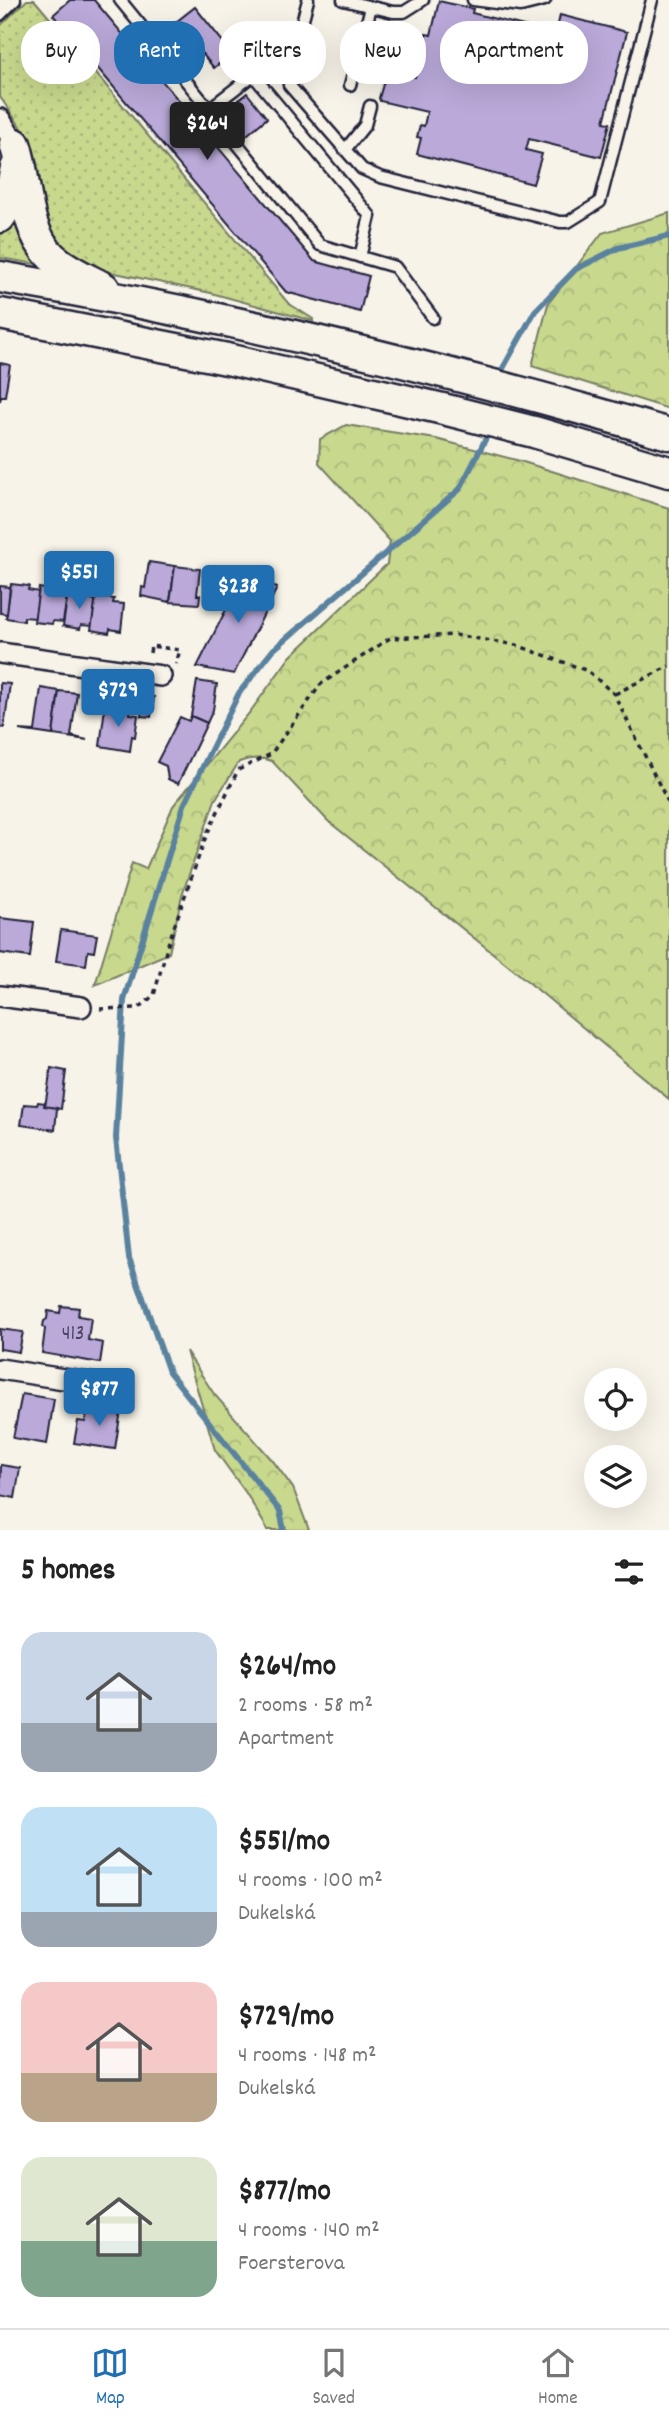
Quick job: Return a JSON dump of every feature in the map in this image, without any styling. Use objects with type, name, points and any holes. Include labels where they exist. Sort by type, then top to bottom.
[{"type":"main road","points":[[0,217],[8,205],[15,179],[7,131]]},
{"type":"main road","points":[[7,131],[22,167],[32,223],[44,247],[60,263],[130,302]]},
{"type":"main road","points":[[0,277],[130,302],[452,374],[669,434]]},
{"type":"main road","points":[[0,314],[227,359],[443,409],[534,432],[669,472]]},
{"type":"street","points":[[0,653],[161,676]]},
{"type":"street","points":[[0,996],[81,1007]]},
{"type":"street","points":[[0,1369],[102,1385]]},
{"type":"lane","points":[[0,4],[6,0]]},
{"type":"lane","points":[[0,15],[15,0]]},
{"type":"lane","points":[[120,0],[320,246],[395,267],[433,318]]},
{"type":"lane","points":[[308,0],[288,75],[289,85],[368,173],[560,222],[568,222],[600,202],[652,0]]},
{"type":"lane","points":[[343,0],[404,12],[423,0]]},
{"type":"lane","points":[[473,0],[519,3],[545,0]]},
{"type":"lane","points":[[350,85],[371,7]]},
{"type":"lane","points":[[209,108],[253,75],[370,216],[360,257]]},
{"type":"lane","points":[[345,150],[365,125],[370,106]]},
{"type":"path","points":[[109,1009],[138,1008],[154,995],[168,944],[206,836],[238,770],[271,754],[321,684],[390,638],[455,635],[516,645],[588,671],[614,694],[669,804]]},
{"type":"path","points":[[614,694],[669,666]]},
{"type":"green space","points":[[27,0],[34,0],[52,21],[21,21],[21,84],[100,84],[100,78],[288,303],[313,321],[211,293],[101,270],[71,258],[50,242],[26,135],[0,97],[0,26]]},
{"type":"green space","points":[[18,208],[48,266],[0,258],[0,228]]},
{"type":"green space","points":[[669,213],[669,409],[532,366],[548,304],[602,233]]},
{"type":"green space","points":[[346,425],[436,439],[520,461],[669,508],[669,1099],[328,821],[272,761],[268,760],[255,758],[239,762],[215,800],[182,895],[169,953],[95,985],[132,863],[146,869],[173,806],[250,712],[290,657],[387,564],[390,541],[319,463],[320,439]]},
{"type":"green space","points":[[186,1351],[214,1394],[293,1488],[309,1530],[268,1530],[215,1450]]},
{"type":"building","points":[[70,0],[94,0],[114,24],[114,84],[165,84],[314,261],[369,276],[360,312],[286,292],[100,71],[100,21],[58,21],[53,15]]},
{"type":"building","points":[[439,1],[473,9],[472,13],[504,21],[440,21],[440,84],[588,84],[588,22],[627,32],[604,122],[610,123],[601,157],[529,139],[526,150],[542,154],[533,184],[417,154],[421,138],[417,137],[420,125],[424,126],[427,112],[380,101],[379,98],[383,84],[426,84],[426,34],[431,35]]},
{"type":"building","points":[[195,7],[219,37],[219,64],[214,68],[205,57],[205,21],[177,21]]},
{"type":"building","points":[[560,15],[584,21],[559,21]]},
{"type":"building","points":[[247,93],[267,118],[241,140],[239,137],[234,141],[220,115]]},
{"type":"building","points":[[0,363],[10,365],[5,396],[1,396],[0,401]]},
{"type":"building","points":[[149,562],[175,566],[170,602],[141,596]]},
{"type":"building","points":[[175,566],[200,569],[197,595],[200,595],[199,604],[170,602]]},
{"type":"building","points":[[245,572],[277,588],[234,674],[197,667]]},
{"type":"building","points":[[11,584],[29,586],[28,590],[39,592],[35,618],[24,617],[24,621],[6,618]]},
{"type":"building","points":[[0,586],[10,587],[7,614],[0,613]]},
{"type":"building","points":[[39,588],[67,596],[63,622],[34,622]]},
{"type":"building","points":[[68,592],[96,600],[92,626],[81,625],[80,629],[63,626]]},
{"type":"building","points":[[96,596],[124,604],[121,631],[110,629],[109,633],[91,630]]},
{"type":"building","points":[[197,681],[217,684],[213,710],[207,723],[191,716]]},
{"type":"building","points":[[0,683],[10,684],[4,728],[0,727]]},
{"type":"building","points":[[41,688],[59,691],[53,735],[19,730],[35,731]]},
{"type":"building","points":[[59,691],[77,693],[71,736],[87,740],[53,735]]},
{"type":"building","points":[[143,696],[154,697],[151,717],[141,716]]},
{"type":"building","points":[[105,707],[131,710],[130,714],[138,715],[130,751],[100,746]]},
{"type":"building","points":[[191,716],[207,723],[178,784],[168,779],[166,766],[157,762],[180,717],[189,721]]},
{"type":"building","points":[[0,918],[34,922],[30,957],[0,953]]},
{"type":"building","points":[[61,930],[97,935],[94,952],[88,951],[86,965],[56,961]]},
{"type":"building","points":[[51,1068],[66,1071],[61,1109],[45,1107]]},
{"type":"building","points":[[38,1102],[57,1108],[55,1130],[21,1125],[24,1104],[37,1105]]},
{"type":"building","points":[[61,1306],[79,1308],[78,1316],[91,1318],[88,1340],[103,1343],[100,1363],[42,1353],[45,1329],[43,1326],[48,1311],[60,1313]]},
{"type":"building","points":[[0,1329],[23,1332],[19,1352],[0,1349]]},
{"type":"building","points":[[22,1394],[54,1399],[47,1444],[13,1438]]},
{"type":"building","points":[[89,1405],[121,1410],[115,1449],[74,1443],[78,1421],[85,1422]]},
{"type":"building","points":[[1,1465],[20,1468],[15,1498],[0,1495]]},
{"type":"waterway","points":[[497,379],[535,311],[576,269],[618,248],[669,236]]},
{"type":"waterway","points":[[284,1530],[280,1511],[169,1372],[129,1258],[116,1138],[124,1000],[184,805],[239,693],[273,650],[460,489],[486,438],[488,427]]}]
